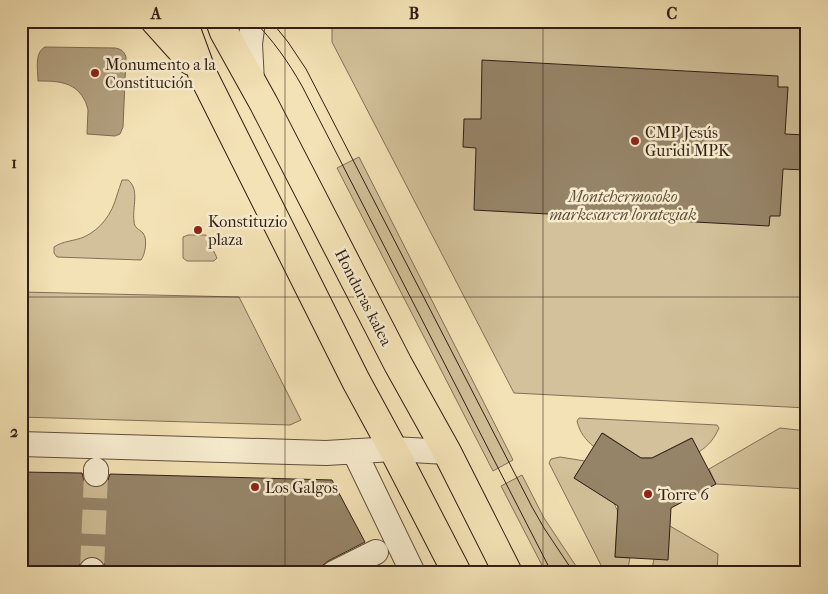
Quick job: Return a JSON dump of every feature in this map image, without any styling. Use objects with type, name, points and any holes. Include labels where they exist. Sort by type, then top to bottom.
[{"type":"main road","points":[[154,21],[202,74]]},
{"type":"main road","points":[[183,21],[202,74],[356,381],[456,573]]},
{"type":"main road","name":"Honduras kalea","points":[[220,21],[224,32],[252,82],[398,364],[447,452],[508,573]]},
{"type":"street","points":[[252,82],[250,44],[253,21]]},
{"type":"street","points":[[21,444],[326,453],[393,449],[447,452]]},
{"type":"street","points":[[354,451],[413,573]]},
{"type":"street","points":[[334,573],[376,552]]},
{"type":"green space","name":"Montehermosoko markesaren lorategiak","points":[[334,21],[676,21],[807,28],[807,408],[514,393],[332,42]]},
{"type":"green space","points":[[359,157],[513,460],[493,471],[337,168]]},
{"type":"green space","points":[[122,180],[128,180],[134,188],[134,223],[145,236],[146,243],[141,260],[57,257],[54,253],[54,247],[61,243],[84,237],[101,225],[115,202]]},
{"type":"green space","points":[[188,235],[206,235],[217,258],[214,261],[187,261],[183,258],[183,237]]},
{"type":"green space","points":[[21,292],[239,297],[301,420],[290,425],[21,417]]},
{"type":"green space","points":[[579,418],[717,425],[719,428],[711,442],[699,452],[691,438],[652,458],[641,458],[603,433],[594,447],[581,432],[577,421]]},
{"type":"green space","points":[[780,428],[807,431],[807,489],[716,484],[709,469]]},
{"type":"green space","points":[[560,457],[585,461],[574,478],[614,503],[618,512],[615,557],[630,558],[627,573],[605,573],[549,463],[551,459]]},
{"type":"green space","points":[[522,475],[544,518],[578,569],[570,573],[546,573],[501,486]]},
{"type":"green space","points":[[670,526],[718,554],[717,573],[651,573],[654,559]]},
{"type":"shaded area","points":[[45,47],[115,48],[123,52],[126,57],[123,127],[120,134],[115,136],[87,134],[88,110],[80,93],[64,83],[38,81],[38,57]]},
{"type":"building","name":"CMP Jesús Guridi MPK","points":[[482,60],[778,76],[778,87],[788,87],[785,134],[807,135],[806,170],[783,169],[780,216],[770,216],[769,226],[474,210],[476,148],[463,147],[464,119],[481,119]]},
{"type":"building","name":"Torre 6","points":[[602,433],[641,458],[652,458],[692,438],[716,484],[671,508],[668,560],[615,557],[618,506],[574,478]]},
{"type":"building","points":[[21,472],[82,473],[84,481],[96,488],[103,486],[110,474],[332,480],[365,542],[328,561],[323,565],[319,573],[106,571],[104,563],[92,556],[85,558],[78,570],[21,568]]},
{"type":"tunnel","points":[[92,570],[96,474]]},
{"type":"tram line","points":[[254,21],[280,52],[302,86],[552,573]]},
{"type":"tram line","points":[[271,21],[306,69],[532,507],[574,573]]},
{"type":"place","name":"Monumento a la Constitución","points":[[95,73]]},
{"type":"place","name":"CMP Jesús Guridi MPK","points":[[635,141]]},
{"type":"place","name":"Konstituzio plaza","points":[[198,230]]},
{"type":"place","name":"Los Galgos","points":[[255,487]]},
{"type":"place","name":"Torre 6","points":[[648,494]]}]
